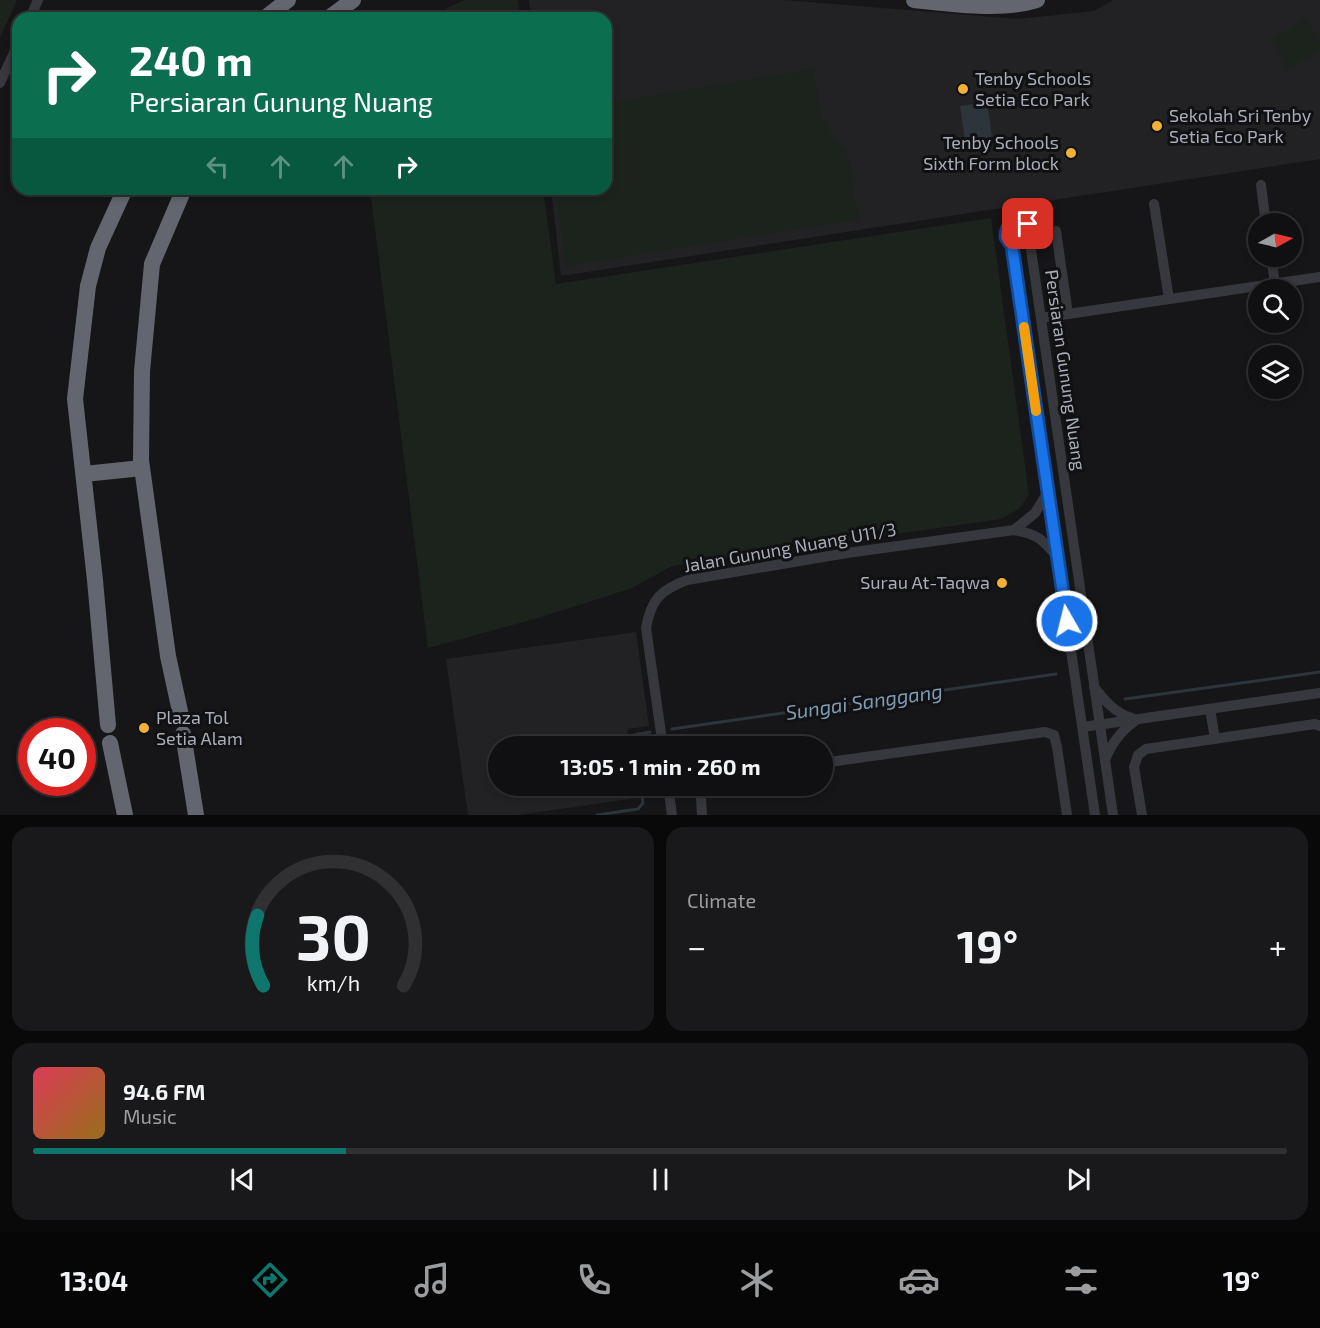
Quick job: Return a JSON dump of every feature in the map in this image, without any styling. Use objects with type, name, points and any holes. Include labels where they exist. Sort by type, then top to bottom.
[{"type":"highway","points":[[273,12],[288,0]]},
{"type":"highway","points":[[337,12],[353,0]]},
{"type":"highway","points":[[914,0],[1005,3],[1028,1]]},
{"type":"highway","points":[[108,725],[75,399],[88,286],[98,248],[122,195]]},
{"type":"highway","points":[[181,195],[152,264],[142,371],[142,468],[168,656],[181,716]]},
{"type":"highway","points":[[84,474],[142,468]]},
{"type":"highway","points":[[183,734],[196,815]]},
{"type":"highway","points":[[110,743],[125,815]]},
{"type":"street","points":[[0,83],[12,57]]},
{"type":"street","points":[[1261,185],[1265,213]]},
{"type":"street","points":[[1154,204],[1169,299]]},
{"type":"street","name":"Persiaran Gunung Nuang","points":[[1095,815],[1012,246],[1006,237],[1007,228],[1015,222],[1028,224],[1033,233],[1030,243],[1113,815]]},
{"type":"street","points":[[1056,231],[1068,314]]},
{"type":"street","points":[[1302,280],[1320,278]]},
{"type":"street","points":[[1041,318],[1248,288]]},
{"type":"street","points":[[1014,530],[1035,513],[1048,492]]},
{"type":"street","name":"Jalan Gunung Nuang U11/3","points":[[661,736],[646,628],[654,601],[673,585],[687,580],[847,553],[1014,530],[1033,533],[1044,541],[1058,557]]},
{"type":"street","points":[[1094,687],[1106,703],[1121,715],[1138,719]]},
{"type":"street","points":[[1083,727],[1320,693]]},
{"type":"street","points":[[1210,709],[1215,739]]},
{"type":"street","points":[[1105,761],[1112,744],[1123,730],[1138,719]]},
{"type":"street","points":[[1142,815],[1134,767],[1138,754],[1146,749],[1315,724],[1320,726]]},
{"type":"street","points":[[833,761],[1045,732],[1054,735],[1067,815]]},
{"type":"street","points":[[669,796],[672,815]]},
{"type":"street","points":[[702,796],[702,815]]},
{"type":"shaded area","points":[[0,0],[17,0],[0,38]]},
{"type":"shaded area","points":[[464,0],[518,0],[519,12],[439,12]]},
{"type":"shaded area","name":"Tenby Schools Setia Eco Park","points":[[529,0],[784,0],[1018,19],[1094,11],[1113,0],[1320,0],[1320,159],[561,276],[552,195],[612,195],[612,12],[530,12]]},
{"type":"shaded area","points":[[1307,19],[1320,43],[1320,51],[1288,69],[1272,39]]},
{"type":"shaded area","points":[[813,69],[821,118],[849,159],[858,220],[565,266],[557,195],[612,195],[612,102]]},
{"type":"shaded area","points":[[987,102],[993,143],[966,147],[960,106]]},
{"type":"shaded area","points":[[371,195],[544,195],[556,284],[991,218],[1029,495],[1019,509],[1001,519],[672,566],[632,588],[538,618],[428,648]]},
{"type":"shaded area","points":[[636,632],[649,726],[627,729],[628,736],[488,736],[488,796],[637,796],[637,798],[518,815],[468,815],[446,659]]},
{"type":"waterway","name":"Sungai Sanggang","points":[[1125,699],[1320,672]]},
{"type":"waterway","name":"Sungai Sanggang","points":[[672,729],[1056,674]]},
{"type":"waterway","name":"Sungai Sanggang","points":[[634,736],[650,732]]},
{"type":"waterway","name":"Sungai Sanggang","points":[[597,815],[638,809],[643,803],[642,796]]},
{"type":"slow traffic","points":[[1024,327],[1036,411]]},
{"type":"place","name":"Tenby Schools Setia Eco Park","points":[[963,89]]},
{"type":"place","name":"Sekolah Sri Tenby Setia Eco Park","points":[[1157,126]]},
{"type":"place","name":"Tenby Schools Sixth Form block","points":[[1071,153]]},
{"type":"place","name":"Surau At-Taqwa","points":[[1002,583]]},
{"type":"place","name":"Plaza Tol Setia Alam","points":[[144,728]]},
{"type":"route","points":[[1028,224],[1019,221],[1011,224],[1007,228],[1006,237],[1012,246],[1067,621]]}]
